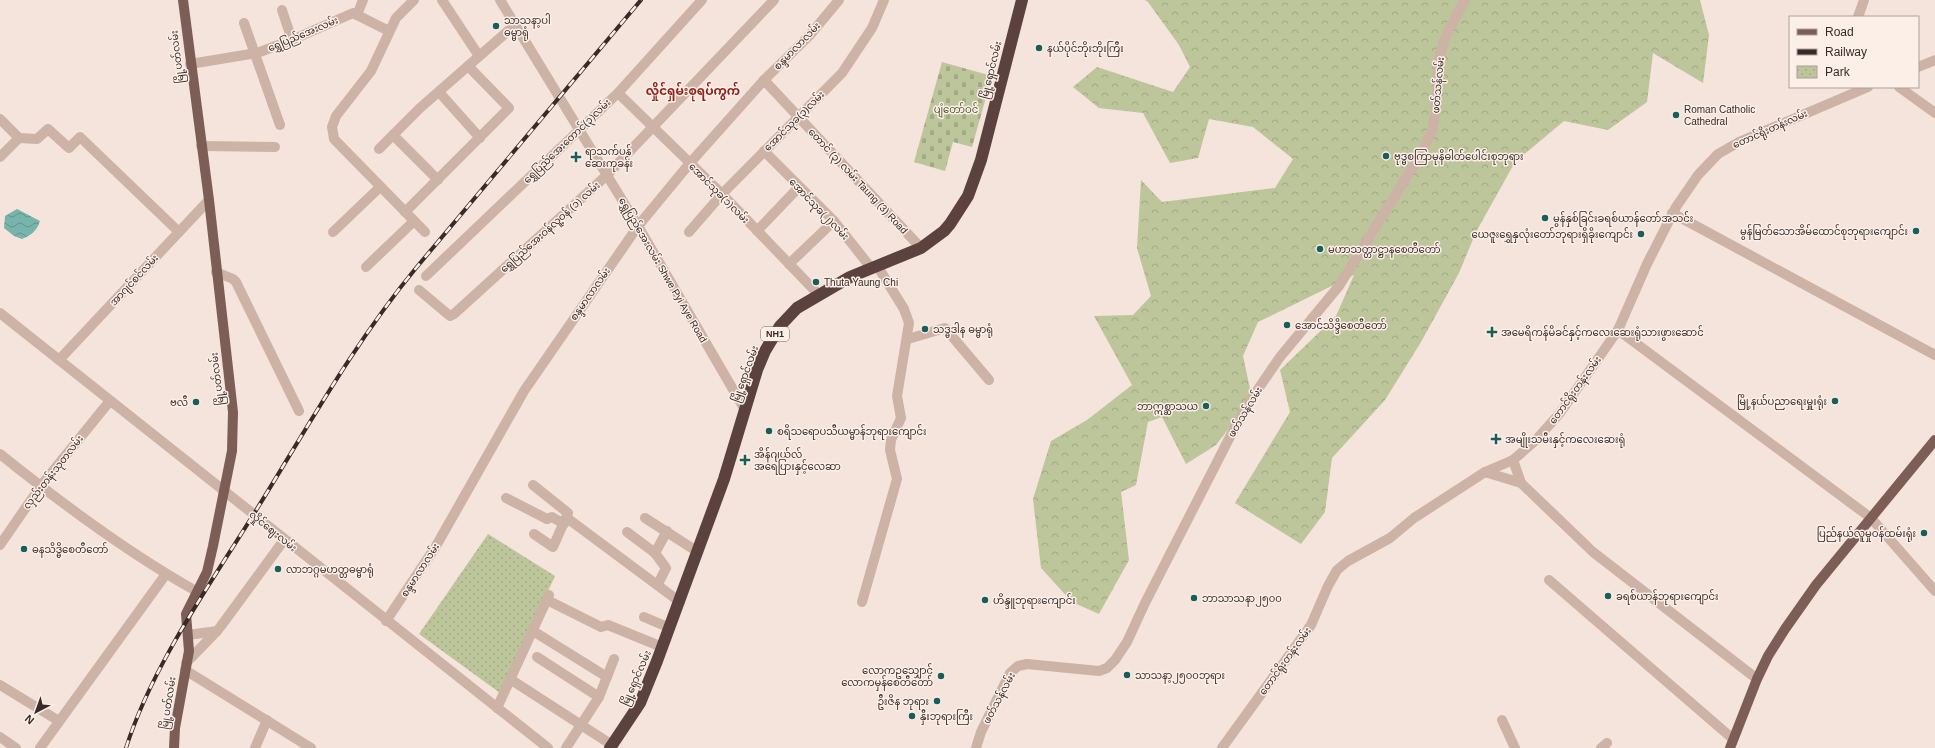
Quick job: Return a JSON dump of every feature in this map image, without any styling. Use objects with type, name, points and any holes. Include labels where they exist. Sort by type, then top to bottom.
[{"type":"highway","name":"မြို့ရှောင်လမ်း","points":[[611,747],[640,703],[670,628],[724,479],[765,351],[780,326],[797,308],[850,277],[875,268],[920,248],[944,231],[950,224],[968,196],[981,160],[1022,0]]},
{"type":"main road","name":"မြို့ပတ်လမ်း","points":[[174,748],[175,728],[189,651],[186,614],[196,591],[207,572],[225,493],[232,451],[233,412],[209,200],[190,64],[183,0]]},
{"type":"main road","points":[[1732,744],[1757,679],[1768,656],[1816,585],[1935,440]]},
{"type":"street","points":[[363,0],[357,15],[389,31]]},
{"type":"street","points":[[414,0],[396,18],[371,71],[336,116],[332,127],[334,139],[425,232]]},
{"type":"street","points":[[442,0],[479,56]]},
{"type":"street","name":"ရွှေပြည်အေးတောင်(၃)လမ်း","points":[[426,276],[618,93],[702,0]]},
{"type":"street","name":"ရွှေပြည်အေးဝန်လူ့ဝန် (၁) လမ်း","points":[[419,290],[450,316],[454,314],[607,176],[774,0]]},
{"type":"street","name":"စန္ဒမာလာလမ်း","points":[[386,622],[436,546],[524,391],[638,226],[764,80],[809,36],[839,0]]},
{"type":"street","name":"အောင်သုခ(၃)လမ်း","points":[[689,232],[722,194],[842,73],[872,28],[884,0]]},
{"type":"street","name":"ဖတ်သန်လမ်း","points":[[976,748],[981,732],[1010,673],[1018,666],[1027,664],[1099,671],[1107,668],[1115,660],[1127,642],[1145,603],[1236,425],[1280,357],[1339,286],[1419,157],[1432,131],[1436,109],[1439,60],[1442,47],[1447,34],[1466,0]]},
{"type":"street","points":[[1858,16],[1864,0]]},
{"type":"street","name":"ရွှေပြည်အေးလမ်း Shwe Pyi Aye Road","points":[[504,1],[516,24],[638,226],[745,410]]},
{"type":"street","points":[[282,10],[292,40]]},
{"type":"street","name":"ရွှေပြည်အေးလမ်း","points":[[190,64],[254,54],[292,40],[347,15],[353,13],[357,15]]},
{"type":"street","points":[[244,23],[280,125]]},
{"type":"street","points":[[379,149],[439,92],[516,24]]},
{"type":"street","points":[[1919,67],[1935,60]]},
{"type":"street","points":[[405,212],[509,108],[468,66]]},
{"type":"street","name":"တောင် (၃) လမ်း Taung (3) Road","points":[[764,80],[920,248]]},
{"type":"street","name":"တောင်ရိုးတန်းလမ်း","points":[[1222,748],[1311,625],[1328,586],[1337,570],[1348,561],[1390,538],[1414,518],[1485,472],[1513,460],[1535,441],[1560,413],[1618,330],[1672,213],[1698,175],[1718,154],[1739,142],[1866,88]]},
{"type":"street","points":[[1900,88],[1935,113]]},
{"type":"street","points":[[439,92],[480,138]]},
{"type":"street","name":"အောင်သုခ(၁)လမ်း","points":[[618,93],[722,194],[819,295]]},
{"type":"street","points":[[0,120],[19,138],[37,140],[48,130],[69,148],[80,137],[178,232]]},
{"type":"street","points":[[393,135],[438,180]]},
{"type":"street","points":[[0,157],[19,138]]},
{"type":"street","points":[[201,146],[275,147]]},
{"type":"street","name":"အောင်သုခ(၂)လမ်း","points":[[764,151],[834,221],[875,268],[904,309],[909,323],[908,339],[897,396],[901,418],[891,440],[890,450],[898,479],[862,602]]},
{"type":"street","points":[[333,232],[380,187]]},
{"type":"street","points":[[757,231],[799,187]]},
{"type":"street","name":"အာဂျင်စင်လမ်း","points":[[59,360],[209,200]]},
{"type":"street","points":[[1672,213],[1935,355]]},
{"type":"street","points":[[366,267],[414,221]]},
{"type":"street","points":[[789,264],[834,221]]},
{"type":"street","points":[[216,272],[233,279],[236,282],[299,411]]},
{"type":"street","name":"လှိုင်ဈေးလမ်း","points":[[0,313],[109,402],[386,622],[548,748]]},
{"type":"street","points":[[908,339],[945,328],[989,380]]},
{"type":"street","points":[[1618,330],[1871,518],[1935,590]]},
{"type":"street","name":"လှည်းတန်းသုတလမ်း","points":[[0,545],[40,487],[109,402]]},
{"type":"street","points":[[0,454],[40,487],[166,574],[196,591]]},
{"type":"street","points":[[1513,460],[1521,483]]},
{"type":"street","points":[[1485,472],[1521,483],[1593,552],[1757,679]]},
{"type":"street","points":[[533,485],[567,510],[566,521],[553,546],[534,534]]},
{"type":"street","points":[[506,498],[547,519],[552,517],[566,521],[658,584],[680,602]]},
{"type":"street","points":[[645,518],[698,552]]},
{"type":"street","points":[[655,553],[667,531]]},
{"type":"street","points":[[627,532],[655,553],[666,568],[658,584]]},
{"type":"street","points":[[284,540],[217,631],[185,667],[267,720],[294,744],[311,748]]},
{"type":"street","points":[[40,748],[166,574]]},
{"type":"street","points":[[1549,580],[1732,744]]},
{"type":"street","points":[[497,708],[548,598],[601,627],[608,625],[662,647]]},
{"type":"street","points":[[644,616],[670,628]]},
{"type":"street","points":[[188,635],[217,631]]},
{"type":"street","points":[[533,631],[607,677]]},
{"type":"street","points":[[537,657],[599,697]]},
{"type":"street","points":[[566,748],[599,697],[614,659]]},
{"type":"street","points":[[510,679],[611,747]]},
{"type":"street","points":[[0,685],[60,721]]},
{"type":"street","points":[[255,748],[267,720]]},
{"type":"street","points":[[1502,720],[1515,748]]},
{"type":"street","points":[[0,737],[16,748]]},
{"type":"green space","points":[[1145,0],[1700,0],[1709,35],[1703,83],[1653,53],[1647,102],[1608,130],[1564,121],[1515,162],[1476,232],[1459,273],[1421,342],[1385,400],[1332,458],[1325,512],[1301,544],[1235,503],[1290,412],[1280,370],[1336,316],[1354,275],[1258,322],[1243,356],[1252,398],[1216,445],[1186,464],[1162,417],[1148,422],[1136,485],[1121,492],[1129,560],[1099,614],[1072,602],[1041,568],[1033,499],[1051,441],[1087,420],[1132,385],[1094,316],[1133,315],[1151,296],[1137,248],[1141,180],[1162,202],[1275,188],[1293,159],[1253,127],[1209,119],[1198,158],[1170,163],[1143,113],[1099,108],[1073,87],[1097,67],[1173,92],[1190,67],[1179,45]]},
{"type":"green space","name":"ပျံတော်ဝင်","points":[[942,62],[992,76],[972,147],[953,142],[945,171],[914,162]]},
{"type":"green space","points":[[488,534],[555,576],[500,693],[419,634]]},
{"type":"water","points":[[17,209],[40,221],[33,232],[22,239],[14,236],[4,228],[5,216]]},
{"type":"railway","points":[[126,748],[137,717],[151,687],[183,627],[331,387],[372,326],[416,268],[641,0]]},
{"type":"place","name":"သာသနာ့ပါ ဓမ္မာရုံ","points":[[496,26]]},
{"type":"place","name":"နယ်ပိုင်ဘိုးဘိုးကြီး","points":[[1039,48]]},
{"type":"place","name":"Roman Catholic Cathedral","points":[[1676,115]]},
{"type":"place","name":"ဗုဒ္ဓစကြာမုနိဓါတ်ပေါင်းစုဘုရား","points":[[1386,156]]},
{"type":"place","name":"ရာသက်ပန် ဆေးကုခန်း","points":[[576,157]]},
{"type":"place","name":"မွန်နှစ်ခြင်းခရစ်ယာန်တော်အသင်း","points":[[1545,218]]},
{"type":"place","name":"မွန်မြတ်သောအိမ်ထောင်စုဘုရားကျောင်း","points":[[1916,231]]},
{"type":"place","name":"ယေဇူးရွှေနှလုံးတော်ဘုရားရှိခိုးကျောင်း","points":[[1641,234]]},
{"type":"place","name":"မဟာသတ္တာဋ္ဌာနစေတီတော်","points":[[1320,249]]},
{"type":"place","name":"Thuta Yaung Chi","points":[[816,282]]},
{"type":"place","name":"အောင်သိဒ္ဒိစေတီတော်","points":[[1287,325]]},
{"type":"place","name":"သဒ္ဓဒါန ဓမ္မာရုံ","points":[[925,329]]},
{"type":"place","name":"အမေရိကန်မိခင်နှင့်ကလေးဆေးရုံသားဖွားဆောင်","points":[[1492,332]]},
{"type":"place","name":"မြို့နယ်ပညာရေးမှူးရုံး","points":[[1835,401]]},
{"type":"place","name":"ဗလီ","points":[[196,402]]},
{"type":"place","name":"ဘာဣစ္ဆာသယ","points":[[1206,406]]},
{"type":"place","name":"စရိသရောပသီယမ္မာန်ဘုရားကျောင်း","points":[[769,431]]},
{"type":"place","name":"အမျိုးသမီးနှင့်ကလေးဆေးရုံ","points":[[1496,439]]},
{"type":"place","name":"အိန်ဂျယ်လ် အရေပြားနှင့်လေဆာ","points":[[745,460]]},
{"type":"place","name":"ပြည်နယ်လူမှုဝန်ထမ်းရုံး","points":[[1924,533]]},
{"type":"place","name":"ဓနသိဒ္ဓိစေတီတော်","points":[[24,549]]},
{"type":"place","name":"လာဘဂ္ဂမဟတ္တဓမ္မာရုံ","points":[[278,569]]},
{"type":"place","name":"ခရစ်ယာန်ဘုရားကျောင်း","points":[[1608,596]]},
{"type":"place","name":"ဘာသာသနာ၂၅၀၀","points":[[1194,598]]},
{"type":"place","name":"ဟိန္ဒူဘုရားကျောင်း","points":[[985,600]]},
{"type":"place","name":"သာသနာ့၂၅၀၀ဘုရား","points":[[1127,675]]},
{"type":"place","name":"လောကဥသျှောင် လောကမှန်စေတီတော်","points":[[941,676]]},
{"type":"place","name":"ဦးဇိန ဘုရား","points":[[937,701]]},
{"type":"place","name":"နှီးဘုရားကြီး","points":[[912,716]]},
{"type":"district","name":"လှိုင်ရှမ်းစုရပ်ကွက်","points":[[693,91]]}]
